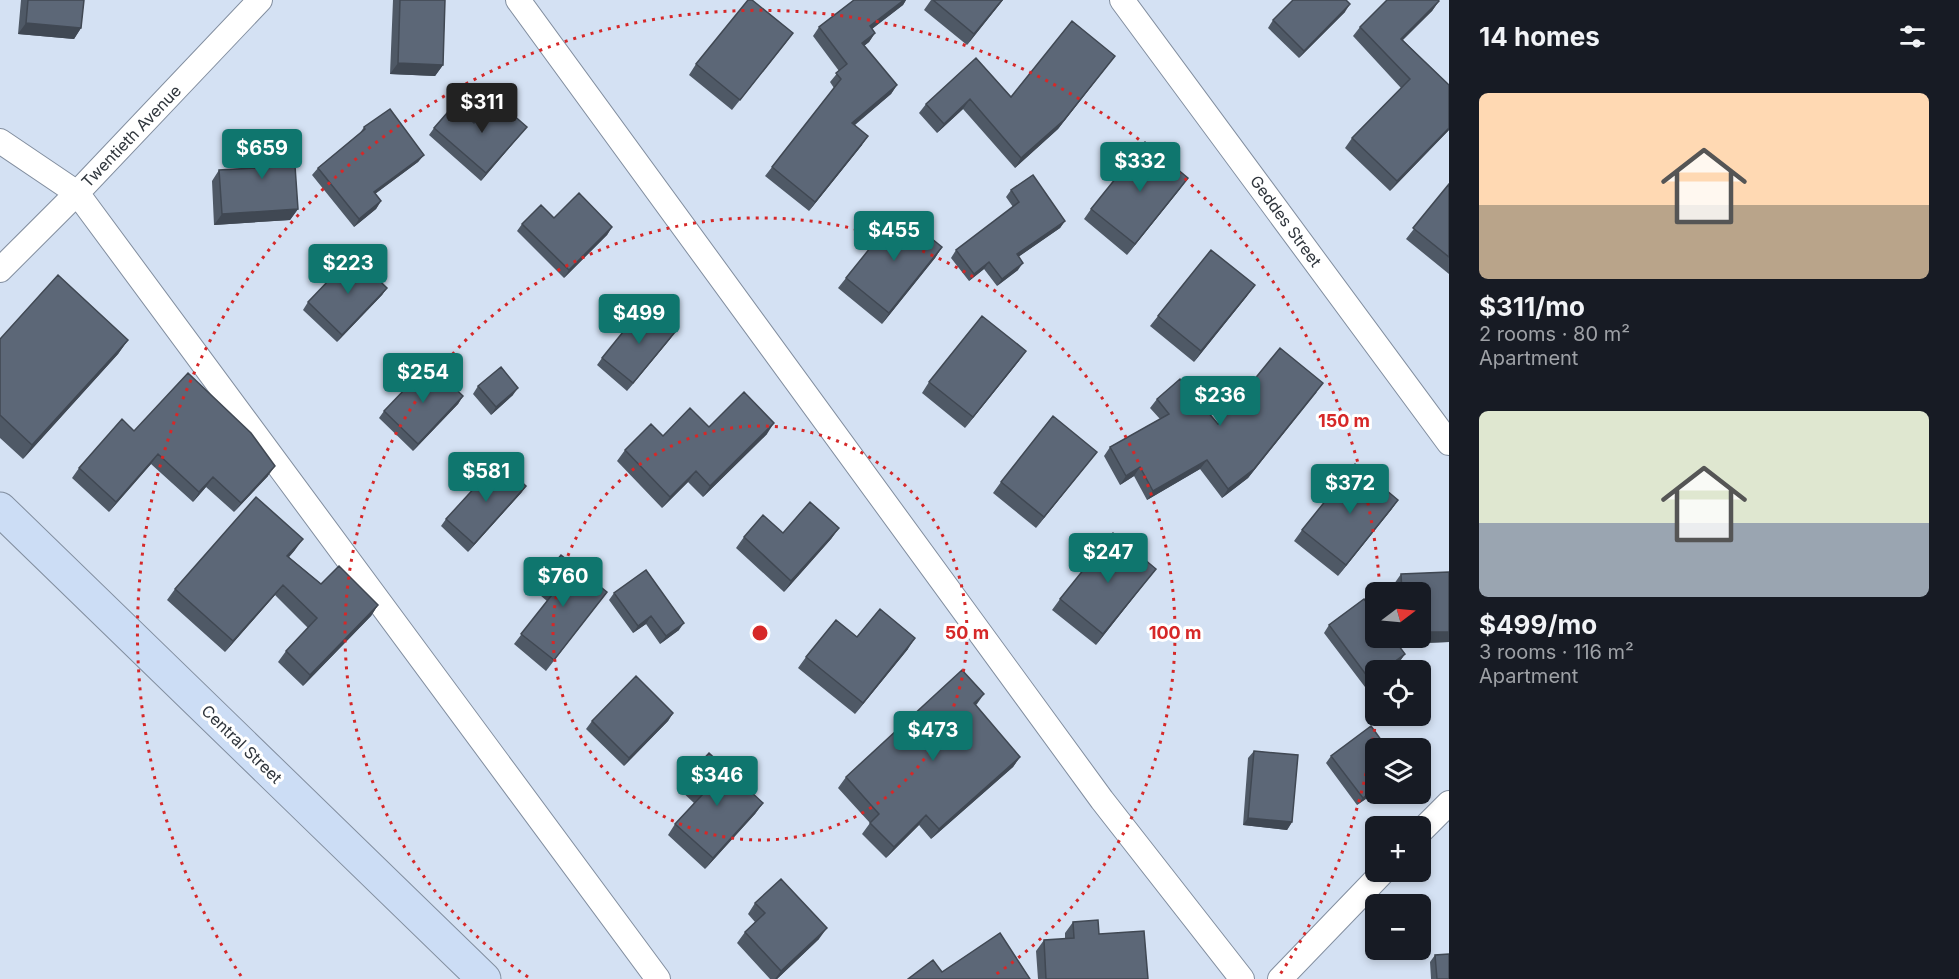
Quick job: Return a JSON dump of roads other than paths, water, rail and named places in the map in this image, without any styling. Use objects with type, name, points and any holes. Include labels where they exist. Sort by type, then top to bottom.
[{"type":"main road","name":"Central Street","points":[[0,509],[484,979]]},
{"type":"street","name":"Twentieth Avenue","points":[[0,270],[77,193],[260,0]]},
{"type":"street","points":[[518,0],[1102,800],[1242,979]]},
{"type":"street","name":"Geddes Street","points":[[1122,0],[1449,443]]},
{"type":"street","points":[[0,141],[77,193],[658,979]]},
{"type":"street","points":[[1431,821],[1449,803]]},
{"type":"street","points":[[1280,979],[1373,882]]}]
